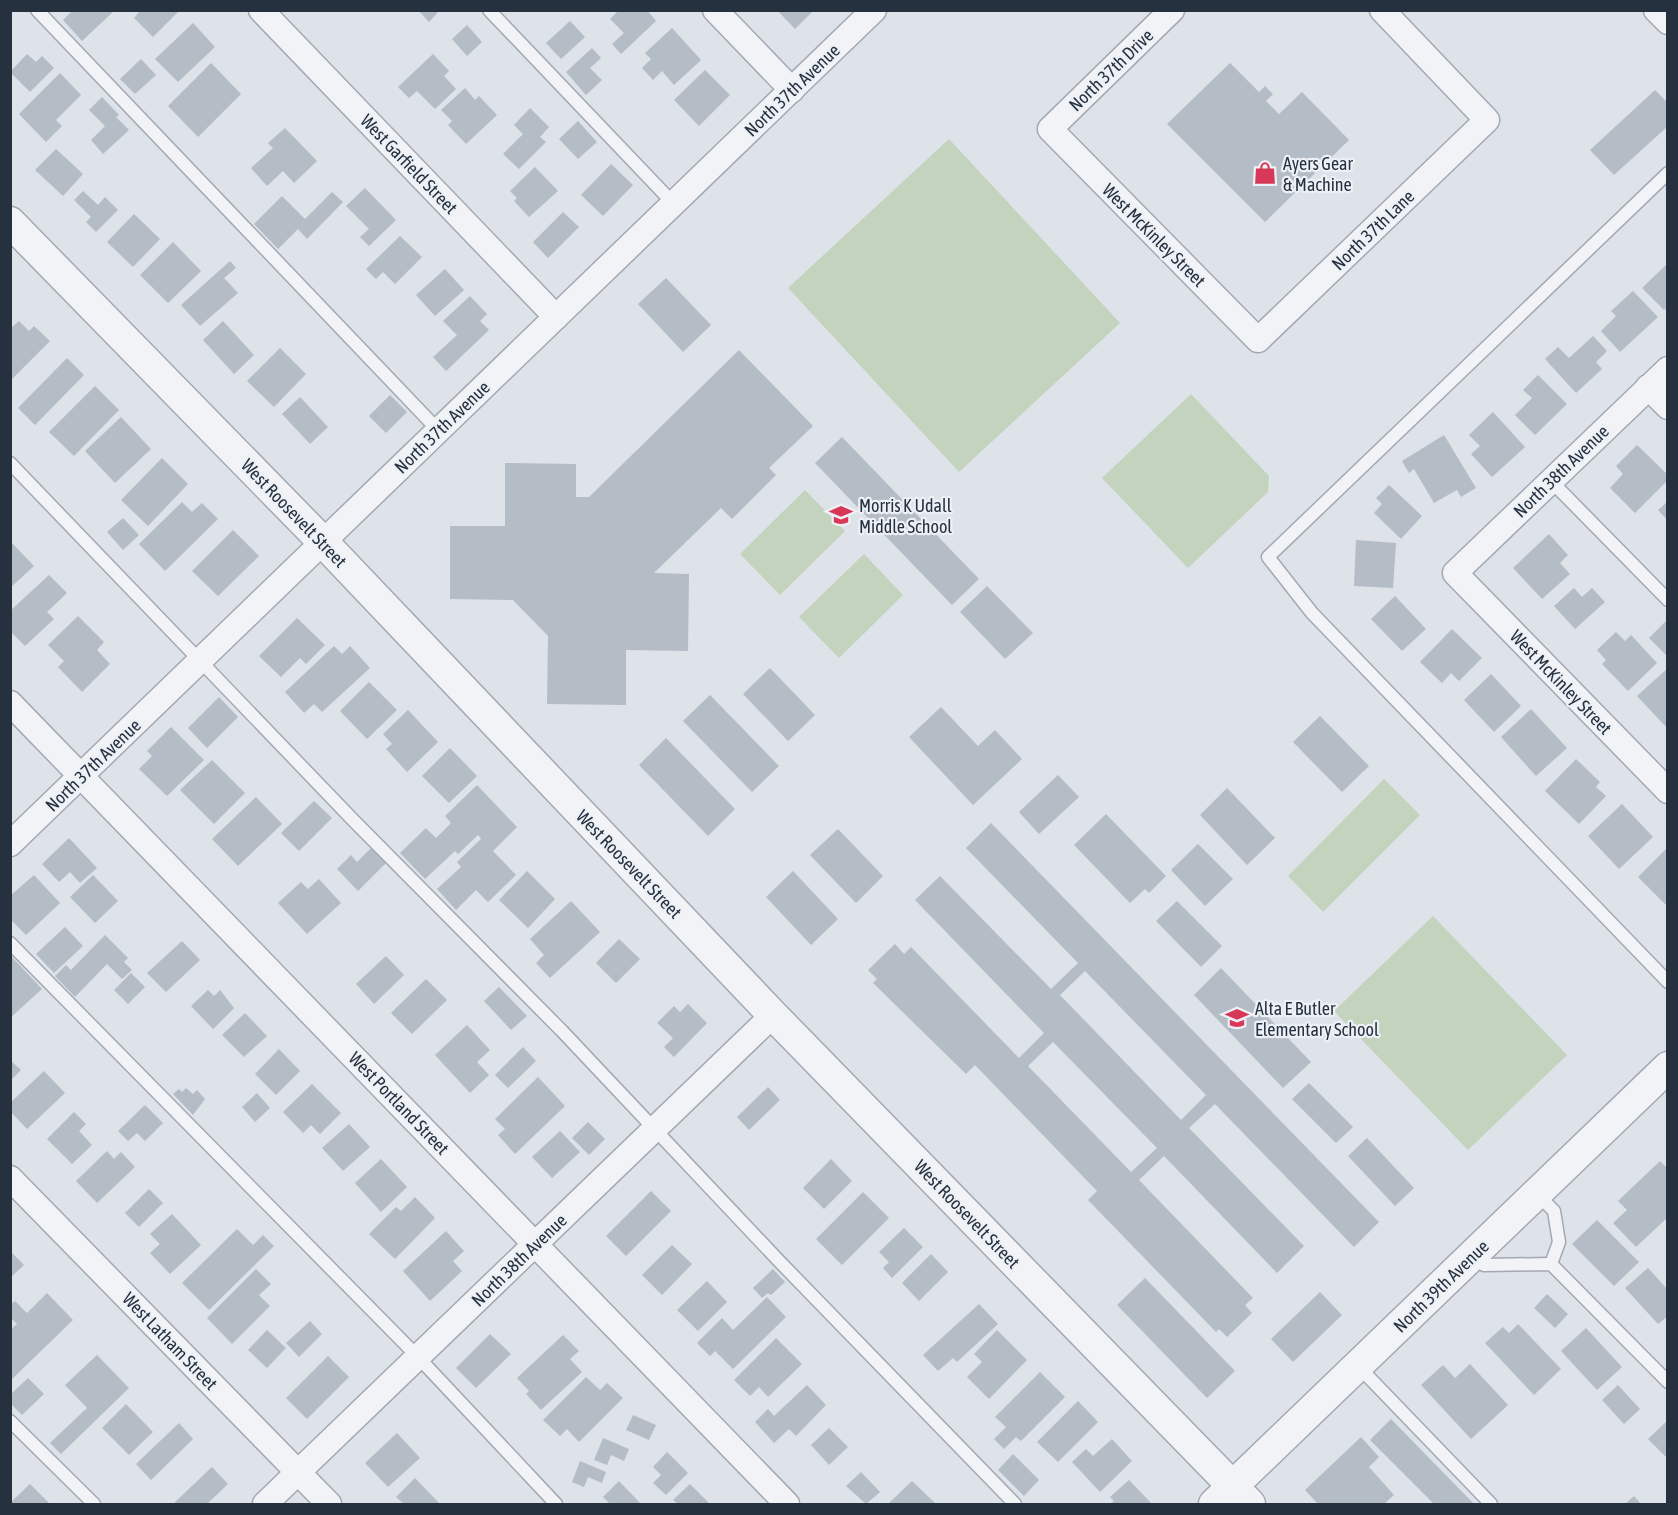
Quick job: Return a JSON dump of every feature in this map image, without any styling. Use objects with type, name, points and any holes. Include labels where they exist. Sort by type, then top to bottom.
[{"type":"street","name":"West Garfield Street","points":[[261,10],[556,317]]},
{"type":"street","points":[[716,10],[792,90]]},
{"type":"street","name":"North 37th Avenue","points":[[10,844],[874,10]]},
{"type":"street","name":"North 37th Drive","points":[[1050,129],[1172,10]]},
{"type":"street","name":"North 37th Lane","points":[[1258,340],[1487,120],[1382,10]]},
{"type":"street","points":[[1656,10],[1668,22]]},
{"type":"street","name":"West McKinley Street","points":[[1050,129],[1258,340]]},
{"type":"street","name":"West Roosevelt Street","points":[[10,222],[323,542],[1232,1498]]},
{"type":"street","name":"North 38th Avenue","points":[[1455,573],[1668,369]]},
{"type":"street","points":[[1648,387],[1668,407]]},
{"type":"street","name":"West McKinley Street","points":[[1455,573],[1668,791]]},
{"type":"street","name":"West Portland Street","points":[[10,703],[787,1504]]},
{"type":"street","name":"North 38th Avenue","points":[[265,1504],[773,1015]]},
{"type":"street","name":"North 39th Avenue","points":[[1232,1498],[1358,1366],[1668,1067]]},
{"type":"street","name":"West Latham Street","points":[[10,1179],[329,1504]]},
{"type":"lane","points":[[37,10],[439,431]]},
{"type":"lane","points":[[489,10],[674,204]]},
{"type":"lane","points":[[1668,173],[1268,557],[1312,613],[1668,982]]},
{"type":"lane","points":[[10,463],[362,829],[562,1031],[654,1130],[1015,1504]]},
{"type":"lane","points":[[1551,481],[1668,600]]},
{"type":"lane","points":[[10,943],[418,1357],[555,1504]]},
{"type":"lane","points":[[1536,1193],[1554,1211],[1559,1242],[1551,1264]]},
{"type":"lane","points":[[1471,1257],[1484,1265],[1551,1264],[1668,1382]]},
{"type":"lane","points":[[1358,1366],[1491,1504]]},
{"type":"lane","points":[[10,1420],[94,1504]]},
{"type":"green space","points":[[949,139],[1120,323],[959,472],[788,288]]},
{"type":"green space","points":[[1191,394],[1269,476],[1268,492],[1188,568],[1102,478]]},
{"type":"green space","points":[[805,490],[845,531],[780,595],[740,554]]},
{"type":"green space","points":[[864,554],[903,595],[839,658],[799,617]]},
{"type":"green space","points":[[1384,779],[1420,815],[1323,912],[1288,876]]},
{"type":"green space","points":[[1433,916],[1567,1055],[1468,1150],[1334,1011]]},
{"type":"building","points":[[73,10],[115,10],[82,41],[63,20]]},
{"type":"building","points":[[141,10],[180,10],[153,37],[134,18]]},
{"type":"building","points":[[418,10],[440,10],[429,22]]},
{"type":"building","points":[[619,10],[647,10],[656,21],[621,54],[612,44],[624,33],[610,19]]},
{"type":"building","points":[[777,10],[814,10],[795,29]]},
{"type":"building","points":[[570,21],[585,37],[561,59],[546,43]]},
{"type":"building","points":[[193,23],[215,47],[178,82],[155,59]]},
{"type":"building","points":[[467,25],[482,42],[467,56],[452,39]]},
{"type":"building","points":[[672,28],[701,60],[674,85],[662,71],[653,80],[642,68],[651,59],[645,53]]},
{"type":"building","points":[[592,48],[601,58],[590,68],[602,80],[586,95],[566,72]]},
{"type":"building","points":[[27,54],[36,62],[42,56],[54,68],[30,92],[10,72]]},
{"type":"building","points":[[433,54],[449,71],[444,76],[456,89],[435,109],[417,91],[409,98],[398,87]]},
{"type":"building","points":[[141,59],[156,75],[135,94],[120,79]]},
{"type":"building","points":[[211,63],[241,94],[198,137],[168,106]]},
{"type":"building","name":"Ayers Gear & Machine","points":[[1230,63],[1259,92],[1265,86],[1273,94],[1266,101],[1279,114],[1302,92],[1349,140],[1265,222],[1167,124]]},
{"type":"building","points":[[705,70],[730,95],[699,126],[674,100]]},
{"type":"building","points":[[60,73],[81,95],[56,120],[62,126],[46,142],[19,114]]},
{"type":"building","points":[[465,88],[475,100],[479,96],[497,115],[466,144],[448,125],[452,121],[441,110]]},
{"type":"building","points":[[1655,90],[1668,103],[1668,126],[1614,175],[1590,150]]},
{"type":"building","points":[[102,97],[119,115],[116,117],[129,130],[103,154],[91,140],[105,126],[89,110]]},
{"type":"building","points":[[530,108],[549,127],[540,137],[546,142],[519,169],[503,154],[523,134],[514,125]]},
{"type":"building","points":[[578,121],[597,142],[578,159],[559,139]]},
{"type":"building","points":[[285,128],[317,161],[294,183],[283,171],[267,186],[251,168],[273,148],[268,143]]},
{"type":"building","points":[[56,149],[83,174],[63,196],[35,170]]},
{"type":"building","points":[[611,164],[633,185],[603,216],[581,195]]},
{"type":"building","points":[[535,167],[558,191],[529,217],[514,201],[517,198],[510,191]]},
{"type":"building","points":[[365,188],[396,220],[369,246],[360,237],[369,229],[346,206]]},
{"type":"building","points":[[83,191],[98,205],[105,197],[118,210],[96,232],[86,222],[91,217],[74,200]]},
{"type":"building","points":[[332,192],[343,202],[307,239],[298,229],[278,249],[254,224],[282,196],[305,219]]},
{"type":"building","points":[[563,212],[579,227],[548,258],[533,242]]},
{"type":"building","points":[[134,214],[160,239],[133,267],[107,242]]},
{"type":"building","points":[[400,236],[422,257],[395,284],[383,272],[376,279],[366,269]]},
{"type":"building","points":[[173,242],[201,271],[168,303],[140,275]]},
{"type":"building","points":[[230,261],[236,268],[224,278],[238,293],[200,326],[181,305]]},
{"type":"building","points":[[1668,263],[1668,306],[1664,310],[1642,288]]},
{"type":"building","points":[[445,269],[464,290],[435,316],[416,295]]},
{"type":"building","points":[[666,278],[711,325],[683,352],[638,304]]},
{"type":"building","points":[[1633,291],[1658,317],[1620,352],[1601,331],[1616,316],[1611,311]]},
{"type":"building","points":[[470,296],[487,314],[480,321],[489,330],[446,371],[433,357],[457,335],[443,321]]},
{"type":"building","points":[[19,321],[29,331],[34,326],[50,341],[10,381],[10,329]]},
{"type":"building","points":[[223,321],[254,355],[234,374],[203,340]]},
{"type":"building","points":[[1593,336],[1607,351],[1596,362],[1602,369],[1576,393],[1545,359],[1558,347],[1569,358]]},
{"type":"building","points":[[280,348],[306,374],[274,407],[247,381]]},
{"type":"building","points":[[739,350],[813,426],[769,468],[776,475],[732,519],[721,508],[654,573],[689,574],[688,651],[626,650],[626,705],[547,704],[548,636],[513,600],[450,599],[450,526],[505,526],[505,463],[576,464],[576,497],[589,497]]},
{"type":"building","points":[[67,358],[84,375],[35,425],[18,408]]},
{"type":"building","points":[[1538,375],[1567,404],[1535,435],[1515,415],[1532,398],[1523,390]]},
{"type":"building","points":[[95,386],[119,410],[74,456],[49,432]]},
{"type":"building","points":[[390,395],[407,412],[386,433],[369,416]]},
{"type":"building","points":[[300,397],[328,427],[310,444],[282,414]]},
{"type":"building","points":[[1493,412],[1525,447],[1492,477],[1471,454],[1480,446],[1469,435]]},
{"type":"building","points":[[121,417],[151,449],[115,483],[85,451]]},
{"type":"building","points":[[1444,435],[1476,488],[1461,497],[1457,490],[1434,503],[1414,469],[1409,473],[1402,461]]},
{"type":"building","points":[[842,437],[979,579],[952,605],[815,463]]},
{"type":"building","points":[[1637,445],[1668,475],[1668,480],[1635,513],[1610,488],[1623,474],[1616,466]]},
{"type":"building","points":[[162,458],[188,484],[148,526],[121,500]]},
{"type":"building","points":[[1389,485],[1422,516],[1401,539],[1374,513],[1382,504],[1376,498]]},
{"type":"building","points":[[1668,501],[1668,521],[1658,510]]},
{"type":"building","points":[[182,502],[192,512],[202,503],[218,519],[165,571],[139,544]]},
{"type":"building","points":[[123,518],[139,535],[123,550],[107,532]]},
{"type":"building","points":[[233,530],[259,556],[218,596],[192,571]]},
{"type":"building","points":[[1549,534],[1568,555],[1560,563],[1570,574],[1542,599],[1513,568]]},
{"type":"building","points":[[1356,540],[1396,543],[1393,588],[1354,586]]},
{"type":"building","points":[[10,541],[34,566],[10,588]]},
{"type":"building","points":[[49,575],[67,593],[47,612],[54,619],[25,646],[10,631],[10,611]]},
{"type":"building","points":[[987,586],[1033,633],[1005,659],[960,612]]},
{"type":"building","points":[[1574,588],[1582,597],[1592,588],[1605,602],[1575,629],[1554,606]]},
{"type":"building","points":[[1395,596],[1426,629],[1402,651],[1371,619]]},
{"type":"building","points":[[78,616],[104,642],[97,650],[110,664],[82,692],[58,667],[64,661],[48,645]]},
{"type":"building","points":[[297,618],[325,645],[306,664],[300,658],[281,677],[259,656]]},
{"type":"building","points":[[1668,619],[1668,657],[1649,638]]},
{"type":"building","points":[[1452,629],[1482,658],[1459,681],[1451,673],[1442,683],[1420,662]]},
{"type":"building","points":[[1616,632],[1625,641],[1631,635],[1657,663],[1628,691],[1602,664],[1606,660],[1597,650]]},
{"type":"building","points":[[334,646],[342,654],[350,646],[370,668],[322,712],[314,704],[304,713],[285,692]]},
{"type":"building","points":[[770,668],[815,715],[788,741],[743,694]]},
{"type":"building","points":[[1668,668],[1668,729],[1637,696]]},
{"type":"building","points":[[1491,674],[1521,706],[1494,732],[1464,700]]},
{"type":"building","points":[[369,682],[397,710],[367,739],[340,711]]},
{"type":"building","points":[[710,695],[779,766],[752,792],[683,721]]},
{"type":"building","points":[[219,697],[238,717],[207,748],[188,728]]},
{"type":"building","points":[[941,707],[978,746],[995,730],[1022,759],[973,805],[909,737]]},
{"type":"building","points":[[1531,709],[1567,748],[1536,776],[1501,737]]},
{"type":"building","points":[[408,710],[438,742],[407,772],[386,749],[392,744],[383,734]]},
{"type":"building","points":[[1320,716],[1369,766],[1342,792],[1293,742]]},
{"type":"building","points":[[171,727],[204,760],[167,796],[139,769],[152,756],[147,751]]},
{"type":"building","points":[[666,738],[735,809],[708,836],[639,765]]},
{"type":"building","points":[[450,748],[477,776],[449,803],[422,776]]},
{"type":"building","points":[[1576,759],[1600,782],[1596,787],[1606,796],[1579,824],[1545,791]]},
{"type":"building","points":[[212,760],[245,793],[214,824],[180,790]]},
{"type":"building","points":[[1058,775],[1079,797],[1039,834],[1019,812]]},
{"type":"building","points":[[477,785],[517,827],[493,851],[516,875],[488,902],[476,890],[456,910],[437,889],[461,867],[457,862],[481,839],[478,835],[458,854],[455,851],[425,879],[400,853],[426,828],[436,838],[451,823],[445,816]]},
{"type":"building","points":[[1227,788],[1275,838],[1247,865],[1200,815]]},
{"type":"building","points":[[256,797],[282,824],[238,866],[212,839]]},
{"type":"building","points":[[314,801],[332,818],[299,851],[281,833]]},
{"type":"building","points":[[1622,804],[1653,837],[1619,869],[1588,836]]},
{"type":"building","points":[[1106,814],[1166,876],[1149,893],[1145,889],[1130,903],[1074,845]]},
{"type":"building","points":[[991,823],[1379,1222],[1354,1247],[1215,1104],[1189,1128],[1304,1246],[1277,1273],[1164,1156],[1139,1180],[1253,1298],[1245,1305],[1252,1313],[1227,1337],[1219,1329],[1216,1332],[1088,1200],[1097,1191],[975,1065],[966,1074],[873,983],[877,979],[868,970],[895,944],[904,954],[911,947],[1019,1058],[1044,1033],[915,900],[940,876],[1051,989],[1078,963],[966,848]],"holes":[[[1085,971],[1206,1095],[1181,1120],[1060,995]],[[1053,1042],[1157,1148],[1131,1172],[1028,1066]]]},
{"type":"building","points":[[838,829],[883,876],[856,903],[810,855]]},
{"type":"building","points":[[69,838],[97,868],[80,883],[70,872],[59,882],[42,864]]},
{"type":"building","points":[[1198,844],[1233,879],[1205,906],[1171,870]]},
{"type":"building","points":[[371,848],[386,863],[358,891],[337,869],[351,855],[357,862]]},
{"type":"building","points":[[1666,849],[1668,850],[1668,907],[1638,877]]},
{"type":"building","points":[[527,871],[555,899],[528,928],[499,900]]},
{"type":"building","points":[[793,871],[838,919],[811,945],[766,897]]},
{"type":"building","points":[[34,875],[60,903],[26,935],[10,919],[10,896]]},
{"type":"building","points":[[93,875],[118,901],[95,923],[70,897]]},
{"type":"building","points":[[319,879],[341,903],[307,934],[278,903],[301,882],[308,889]]},
{"type":"building","points":[[571,901],[600,932],[550,978],[536,963],[544,955],[530,939]]},
{"type":"building","points":[[1177,901],[1222,946],[1201,967],[1156,921]]},
{"type":"building","points":[[65,927],[83,946],[54,973],[36,954]]},
{"type":"building","points":[[105,935],[128,958],[124,962],[132,970],[122,979],[107,964],[75,997],[55,976],[66,965],[71,970]]},
{"type":"building","points":[[619,939],[640,959],[616,983],[596,963]]},
{"type":"building","points":[[182,941],[200,960],[166,992],[147,973]]},
{"type":"building","points":[[10,955],[42,989],[10,1018]]},
{"type":"building","points":[[386,956],[404,975],[374,1004],[356,984]]},
{"type":"building","points":[[1221,968],[1311,1062],[1283,1088],[1194,995]]},
{"type":"building","points":[[131,973],[145,987],[128,1004],[114,990]]},
{"type":"building","points":[[426,979],[447,1000],[412,1034],[391,1013]]},
{"type":"building","points":[[499,987],[527,1016],[511,1030],[484,1001]]},
{"type":"building","points":[[208,990],[214,996],[220,990],[234,1008],[213,1029],[191,1006]]},
{"type":"building","points":[[688,1004],[707,1023],[674,1057],[664,1047],[673,1038],[657,1023],[674,1006],[680,1012]]},
{"type":"building","points":[[245,1013],[267,1036],[244,1057],[222,1035]]},
{"type":"building","points":[[467,1025],[490,1050],[477,1062],[489,1075],[470,1093],[435,1055]]},
{"type":"building","points":[[523,1047],[536,1061],[508,1088],[495,1075]]},
{"type":"building","points":[[279,1049],[300,1071],[276,1095],[255,1074]]},
{"type":"building","points":[[10,1060],[21,1070],[10,1081]]},
{"type":"building","points":[[44,1071],[65,1093],[27,1129],[10,1111],[10,1103]]},
{"type":"building","points":[[538,1077],[565,1106],[515,1154],[498,1135],[505,1129],[495,1119]]},
{"type":"building","points":[[1309,1083],[1353,1127],[1336,1143],[1292,1099]]},
{"type":"building","points":[[312,1084],[341,1113],[320,1134],[311,1125],[303,1133],[283,1112]]},
{"type":"building","points":[[768,1087],[780,1100],[749,1130],[737,1117]]},
{"type":"building","points":[[186,1088],[193,1094],[197,1090],[205,1099],[193,1115],[173,1094],[179,1089],[182,1092]]},
{"type":"building","points":[[257,1093],[270,1108],[255,1122],[242,1107]]},
{"type":"building","points":[[145,1105],[163,1123],[145,1141],[137,1133],[128,1141],[118,1131]]},
{"type":"building","points":[[74,1112],[86,1124],[79,1131],[92,1145],[72,1164],[47,1139]]},
{"type":"building","points":[[588,1122],[605,1139],[589,1155],[572,1138]]},
{"type":"building","points":[[349,1124],[370,1147],[343,1171],[322,1148]]},
{"type":"building","points":[[560,1131],[580,1152],[552,1178],[532,1157]]},
{"type":"building","points":[[1367,1138],[1414,1188],[1395,1206],[1348,1156]]},
{"type":"building","points":[[107,1151],[114,1159],[121,1152],[135,1167],[97,1203],[76,1181]]},
{"type":"building","points":[[381,1159],[407,1187],[381,1212],[355,1183]]},
{"type":"building","points":[[831,1159],[852,1181],[824,1209],[803,1188]]},
{"type":"building","points":[[1660,1161],[1668,1169],[1668,1217],[1636,1247],[1613,1223],[1627,1210],[1618,1201]]},
{"type":"building","points":[[149,1189],[163,1203],[139,1227],[125,1213]]},
{"type":"building","points":[[651,1191],[671,1211],[626,1256],[606,1236]]},
{"type":"building","points":[[863,1192],[889,1218],[842,1265],[816,1239]]},
{"type":"building","points":[[415,1197],[435,1218],[395,1259],[369,1234],[396,1207],[401,1211]]},
{"type":"building","points":[[172,1214],[201,1245],[170,1274],[150,1253],[160,1244],[150,1234]]},
{"type":"building","points":[[1597,1220],[1639,1262],[1614,1286],[1572,1244]]},
{"type":"building","points":[[904,1228],[923,1247],[892,1278],[883,1268],[889,1262],[879,1252]]},
{"type":"building","points":[[237,1229],[253,1245],[263,1235],[274,1246],[209,1310],[182,1283]]},
{"type":"building","points":[[446,1231],[464,1251],[453,1261],[462,1271],[430,1301],[403,1271]]},
{"type":"building","points":[[672,1245],[692,1264],[662,1295],[642,1275]]},
{"type":"building","points":[[10,1251],[24,1265],[10,1278]]},
{"type":"building","points":[[931,1254],[948,1272],[919,1301],[902,1283]]},
{"type":"building","points":[[1648,1268],[1668,1290],[1668,1316],[1658,1324],[1625,1288]]},
{"type":"building","points":[[256,1269],[271,1284],[259,1295],[270,1306],[232,1344],[207,1318]]},
{"type":"building","points":[[773,1269],[785,1282],[771,1295],[768,1293],[762,1298],[753,1288]]},
{"type":"building","points":[[1145,1278],[1235,1371],[1207,1398],[1117,1305]]},
{"type":"building","points":[[707,1281],[727,1302],[698,1331],[677,1310]]},
{"type":"building","points":[[1320,1292],[1342,1315],[1293,1362],[1271,1339]]},
{"type":"building","points":[[47,1293],[73,1320],[10,1381],[10,1330],[17,1324],[10,1317],[10,1305],[15,1301],[27,1313]]},
{"type":"building","points":[[1547,1294],[1568,1314],[1555,1328],[1534,1308]]},
{"type":"building","points":[[767,1297],[786,1317],[733,1369],[715,1351],[710,1356],[697,1343],[722,1318],[733,1330]]},
{"type":"building","points":[[979,1304],[998,1324],[957,1362],[953,1358],[938,1371],[923,1355]]},
{"type":"building","points":[[310,1321],[322,1334],[299,1357],[286,1343]]},
{"type":"building","points":[[1518,1324],[1561,1369],[1534,1395],[1485,1343],[1503,1327],[1509,1333]]},
{"type":"building","points":[[1586,1328],[1622,1367],[1597,1390],[1561,1351]]},
{"type":"building","points":[[267,1330],[286,1348],[267,1368],[248,1350]]},
{"type":"building","points":[[997,1330],[1027,1360],[989,1399],[967,1377],[982,1362],[974,1354]]},
{"type":"building","points":[[490,1334],[511,1354],[476,1388],[456,1368]]},
{"type":"building","points":[[563,1335],[579,1351],[570,1359],[582,1372],[541,1410],[526,1394],[529,1391],[517,1378]]},
{"type":"building","points":[[776,1338],[802,1364],[768,1397],[759,1387],[750,1396],[734,1380]]},
{"type":"building","points":[[97,1355],[129,1388],[61,1454],[50,1443],[87,1408],[65,1385]]},
{"type":"building","points":[[328,1356],[349,1377],[307,1419],[286,1398]]},
{"type":"building","points":[[1470,1364],[1508,1405],[1471,1439],[1421,1385],[1443,1365],[1455,1378]]},
{"type":"building","points":[[1040,1372],[1065,1397],[1021,1441],[1016,1437],[1004,1449],[994,1439],[1006,1427],[995,1417]]},
{"type":"building","points":[[586,1377],[600,1390],[607,1383],[623,1398],[579,1442],[567,1429],[560,1436],[543,1420]]},
{"type":"building","points":[[28,1378],[44,1394],[22,1415],[10,1403],[10,1395]]},
{"type":"building","points":[[807,1385],[826,1405],[796,1436],[789,1429],[774,1443],[755,1422],[768,1409],[774,1416]]},
{"type":"building","points":[[1618,1385],[1640,1409],[1624,1424],[1602,1400]]},
{"type":"building","points":[[1078,1401],[1098,1422],[1058,1462],[1037,1442]]},
{"type":"building","points":[[126,1404],[153,1432],[129,1455],[102,1428]]},
{"type":"building","points":[[633,1415],[656,1425],[649,1440],[626,1430]]},
{"type":"building","points":[[1391,1419],[1474,1504],[1434,1504],[1370,1440]]},
{"type":"building","points":[[1668,1420],[1668,1459],[1648,1439]]},
{"type":"building","points":[[179,1423],[193,1439],[151,1480],[136,1464]]},
{"type":"building","points":[[829,1428],[848,1447],[829,1465],[811,1445]]},
{"type":"building","points":[[397,1433],[420,1458],[388,1487],[365,1463]]},
{"type":"building","points":[[1361,1437],[1379,1457],[1369,1467],[1394,1495],[1384,1504],[1318,1504],[1305,1490]]},
{"type":"building","points":[[603,1438],[629,1449],[624,1461],[611,1455],[607,1465],[594,1460]]},
{"type":"building","points":[[1112,1439],[1132,1461],[1100,1492],[1072,1462],[1086,1449],[1093,1456]]},
{"type":"building","points":[[667,1452],[688,1473],[666,1495],[653,1483],[661,1475],[653,1467]]},
{"type":"building","points":[[1013,1454],[1039,1480],[1024,1496],[998,1470]]},
{"type":"building","points":[[580,1461],[606,1472],[602,1483],[588,1477],[584,1487],[572,1482]]},
{"type":"building","points":[[212,1467],[228,1484],[207,1504],[173,1504]]},
{"type":"building","points":[[861,1472],[880,1492],[866,1504],[846,1486]]},
{"type":"building","points":[[415,1478],[440,1504],[404,1504],[396,1497]]},
{"type":"building","points":[[1129,1480],[1152,1504],[1110,1504],[1114,1501],[1110,1497]]},
{"type":"building","points":[[619,1481],[641,1504],[610,1504],[603,1497]]},
{"type":"building","points":[[912,1481],[936,1504],[888,1504]]},
{"type":"building","points":[[30,1484],[50,1504],[10,1504],[10,1503]]},
{"type":"building","points":[[690,1484],[710,1504],[678,1504],[673,1500]]},
{"type":"building","points":[[1634,1496],[1641,1504],[1625,1504]]},
{"type":"place","name":"Ayers Gear & Machine","points":[[1265,173]]},
{"type":"place","name":"Morris K Udall Middle School","points":[[841,515]]},
{"type":"place","name":"Alta E Butler Elementary School","points":[[1237,1018]]}]
